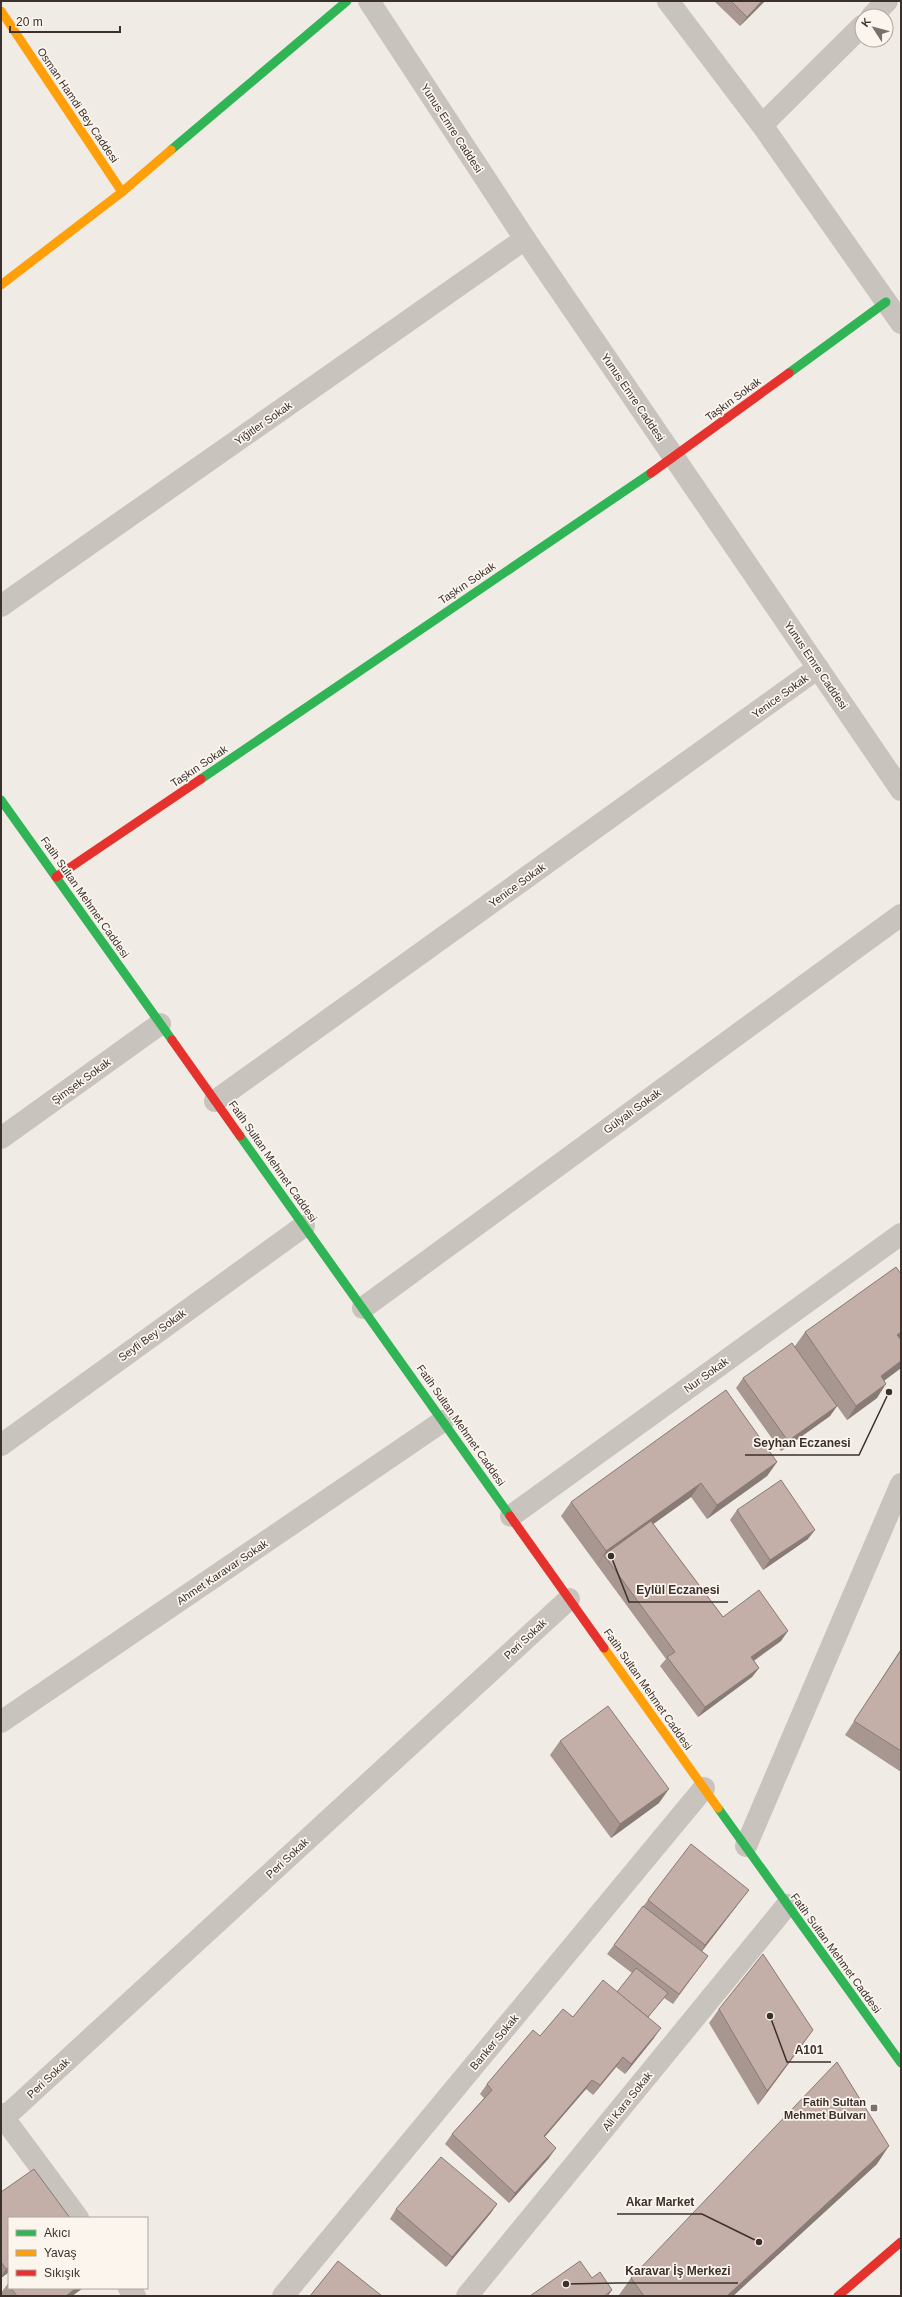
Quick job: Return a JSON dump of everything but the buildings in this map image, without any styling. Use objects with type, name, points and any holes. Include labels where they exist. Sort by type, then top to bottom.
[{"type":"street","points":[[1,285],[122,192],[347,1]]},
{"type":"street","name":"Yunus Emre Caddesi","points":[[369,1],[526,239],[901,790]]},
{"type":"street","points":[[668,1],[762,125],[901,323]]},
{"type":"street","points":[[881,8],[888,1]]},
{"type":"street","name":"Osman Hamdi Bey Caddesi","points":[[1,11],[122,192]]},
{"type":"street","points":[[762,125],[854,34]]},
{"type":"street","name":"Yiğitler Sokak","points":[[1,606],[526,239]]},
{"type":"street","name":"Taşkın Sokak","points":[[56,877],[674,457],[886,302]]},
{"type":"street","name":"Yenice Sokak","points":[[215,1101],[818,668]]},
{"type":"street","name":"Fatih Sultan Mehmet Caddesi","points":[[1,800],[901,2063]]},
{"type":"street","name":"Gülyalı Sokak","points":[[363,1308],[901,915]]},
{"type":"street","name":"Şimşek Sokak","points":[[1,1138],[160,1024]]},
{"type":"street","name":"Seyfi Bey Sokak","points":[[1,1445],[304,1226]]},
{"type":"street","name":"Nur Sokak","points":[[511,1516],[901,1234]]},
{"type":"street","name":"Ahmet Karavar Sokak","points":[[1,1722],[443,1421]]},
{"type":"street","points":[[746,1846],[901,1484]]},
{"type":"street","name":"Peri Sokak","points":[[2,2116],[569,1599]]},
{"type":"street","name":"Banker Sokak","points":[[283,2296],[704,1788]]},
{"type":"street","name":"Ali Kara Sokak","points":[[467,2296],[787,1905]]},
{"type":"street","points":[[2,2116],[77,2217]]},
{"type":"street","points":[[838,2296],[901,2242]]},
{"type":"traffic: fast","points":[[171,150],[347,1]]},
{"type":"traffic: fast","points":[[789,373],[886,302]]},
{"type":"traffic: fast","points":[[201,779],[651,473]]},
{"type":"traffic: fast","points":[[1,800],[172,1040]]},
{"type":"traffic: fast","points":[[240,1136],[510,1516]]},
{"type":"traffic: fast","points":[[718,1808],[901,2063]]},
{"type":"traffic: slow","points":[[1,11],[122,192]]},
{"type":"traffic: slow","points":[[1,285],[122,192],[171,150]]},
{"type":"traffic: slow","points":[[604,1648],[718,1808]]},
{"type":"traffic: jam","points":[[651,473],[789,373]]},
{"type":"traffic: jam","points":[[56,877],[201,779]]},
{"type":"traffic: jam","points":[[172,1040],[240,1136]]},
{"type":"traffic: jam","points":[[510,1516],[604,1648]]},
{"type":"traffic: jam","points":[[838,2296],[901,2242]]},
{"type":"place","name":"Seyhan Eczanesi","points":[[889,1392]]},
{"type":"place","name":"Eylül Eczanesi","points":[[611,1556]]},
{"type":"place","name":"A101","points":[[770,2016]]},
{"type":"place","name":"Fatih Sultan Mehmet Bulvarı","points":[[874,2108]]},
{"type":"place","name":"Akar Market","points":[[759,2242]]},
{"type":"place","name":"Karavar İş Merkezi","points":[[566,2284]]}]
